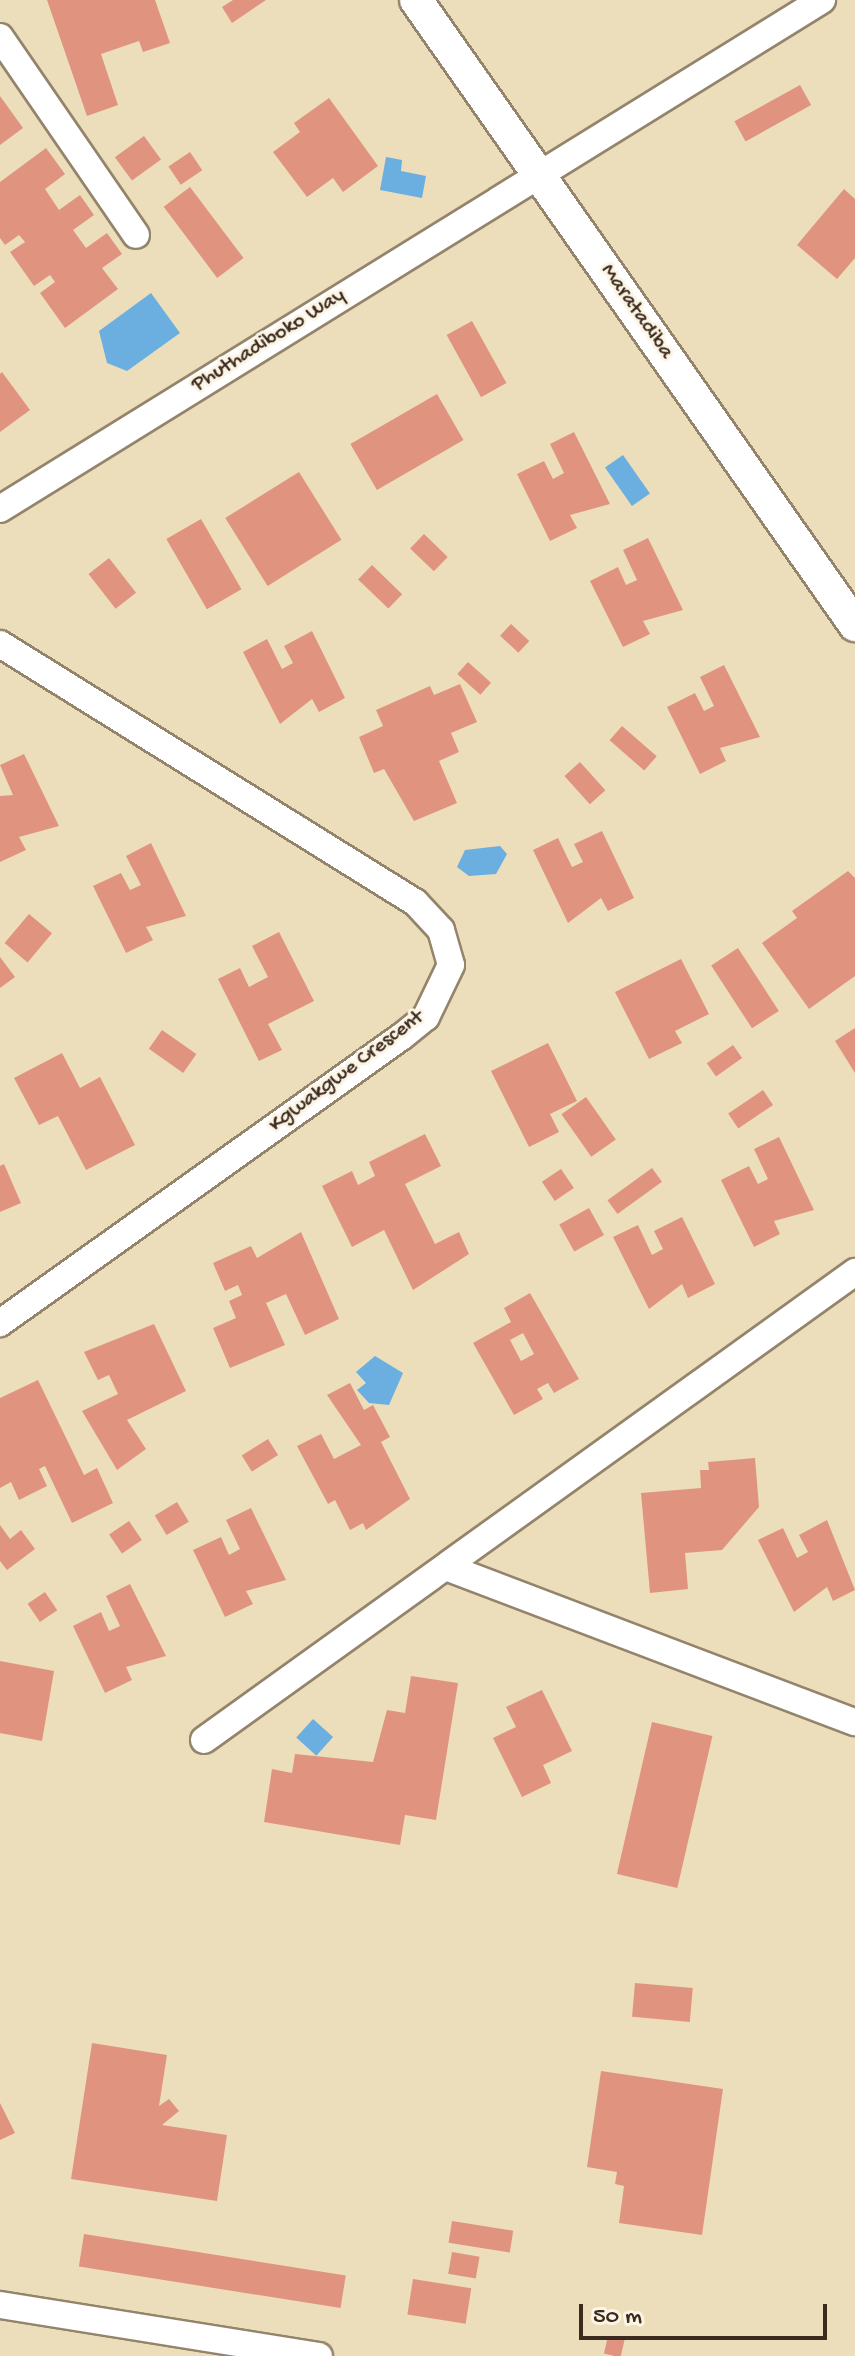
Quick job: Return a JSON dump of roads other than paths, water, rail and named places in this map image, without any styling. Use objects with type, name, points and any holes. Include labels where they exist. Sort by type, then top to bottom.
[{"type":"street","name":"Maratadiba","points":[[416,0],[855,625]]},
{"type":"street","name":"Phuthadiboko Way","points":[[0,509],[538,172],[822,0]]},
{"type":"street","points":[[0,37],[136,235]]},
{"type":"street","name":"Kgwakgwe Crescent","points":[[0,644],[415,902],[441,930],[451,965],[426,1017],[401,1037],[0,1323]]},
{"type":"street","points":[[204,1740],[855,1272]]},
{"type":"street","points":[[446,1567],[855,1722]]},
{"type":"street","points":[[0,2305],[319,2356]]},
{"type":"water","points":[[386,157],[402,160],[401,171],[426,176],[422,198],[380,190]]},
{"type":"water","points":[[151,293],[180,333],[127,371],[107,363],[99,331]]},
{"type":"water","points":[[623,455],[650,494],[632,506],[605,468]]},
{"type":"water","points":[[500,846],[507,854],[496,874],[469,876],[457,867],[465,850]]},
{"type":"water","points":[[375,1356],[403,1373],[389,1405],[369,1403],[357,1390],[366,1383],[356,1372]]},
{"type":"water","points":[[313,1719],[333,1737],[316,1756],[296,1738]]}]
